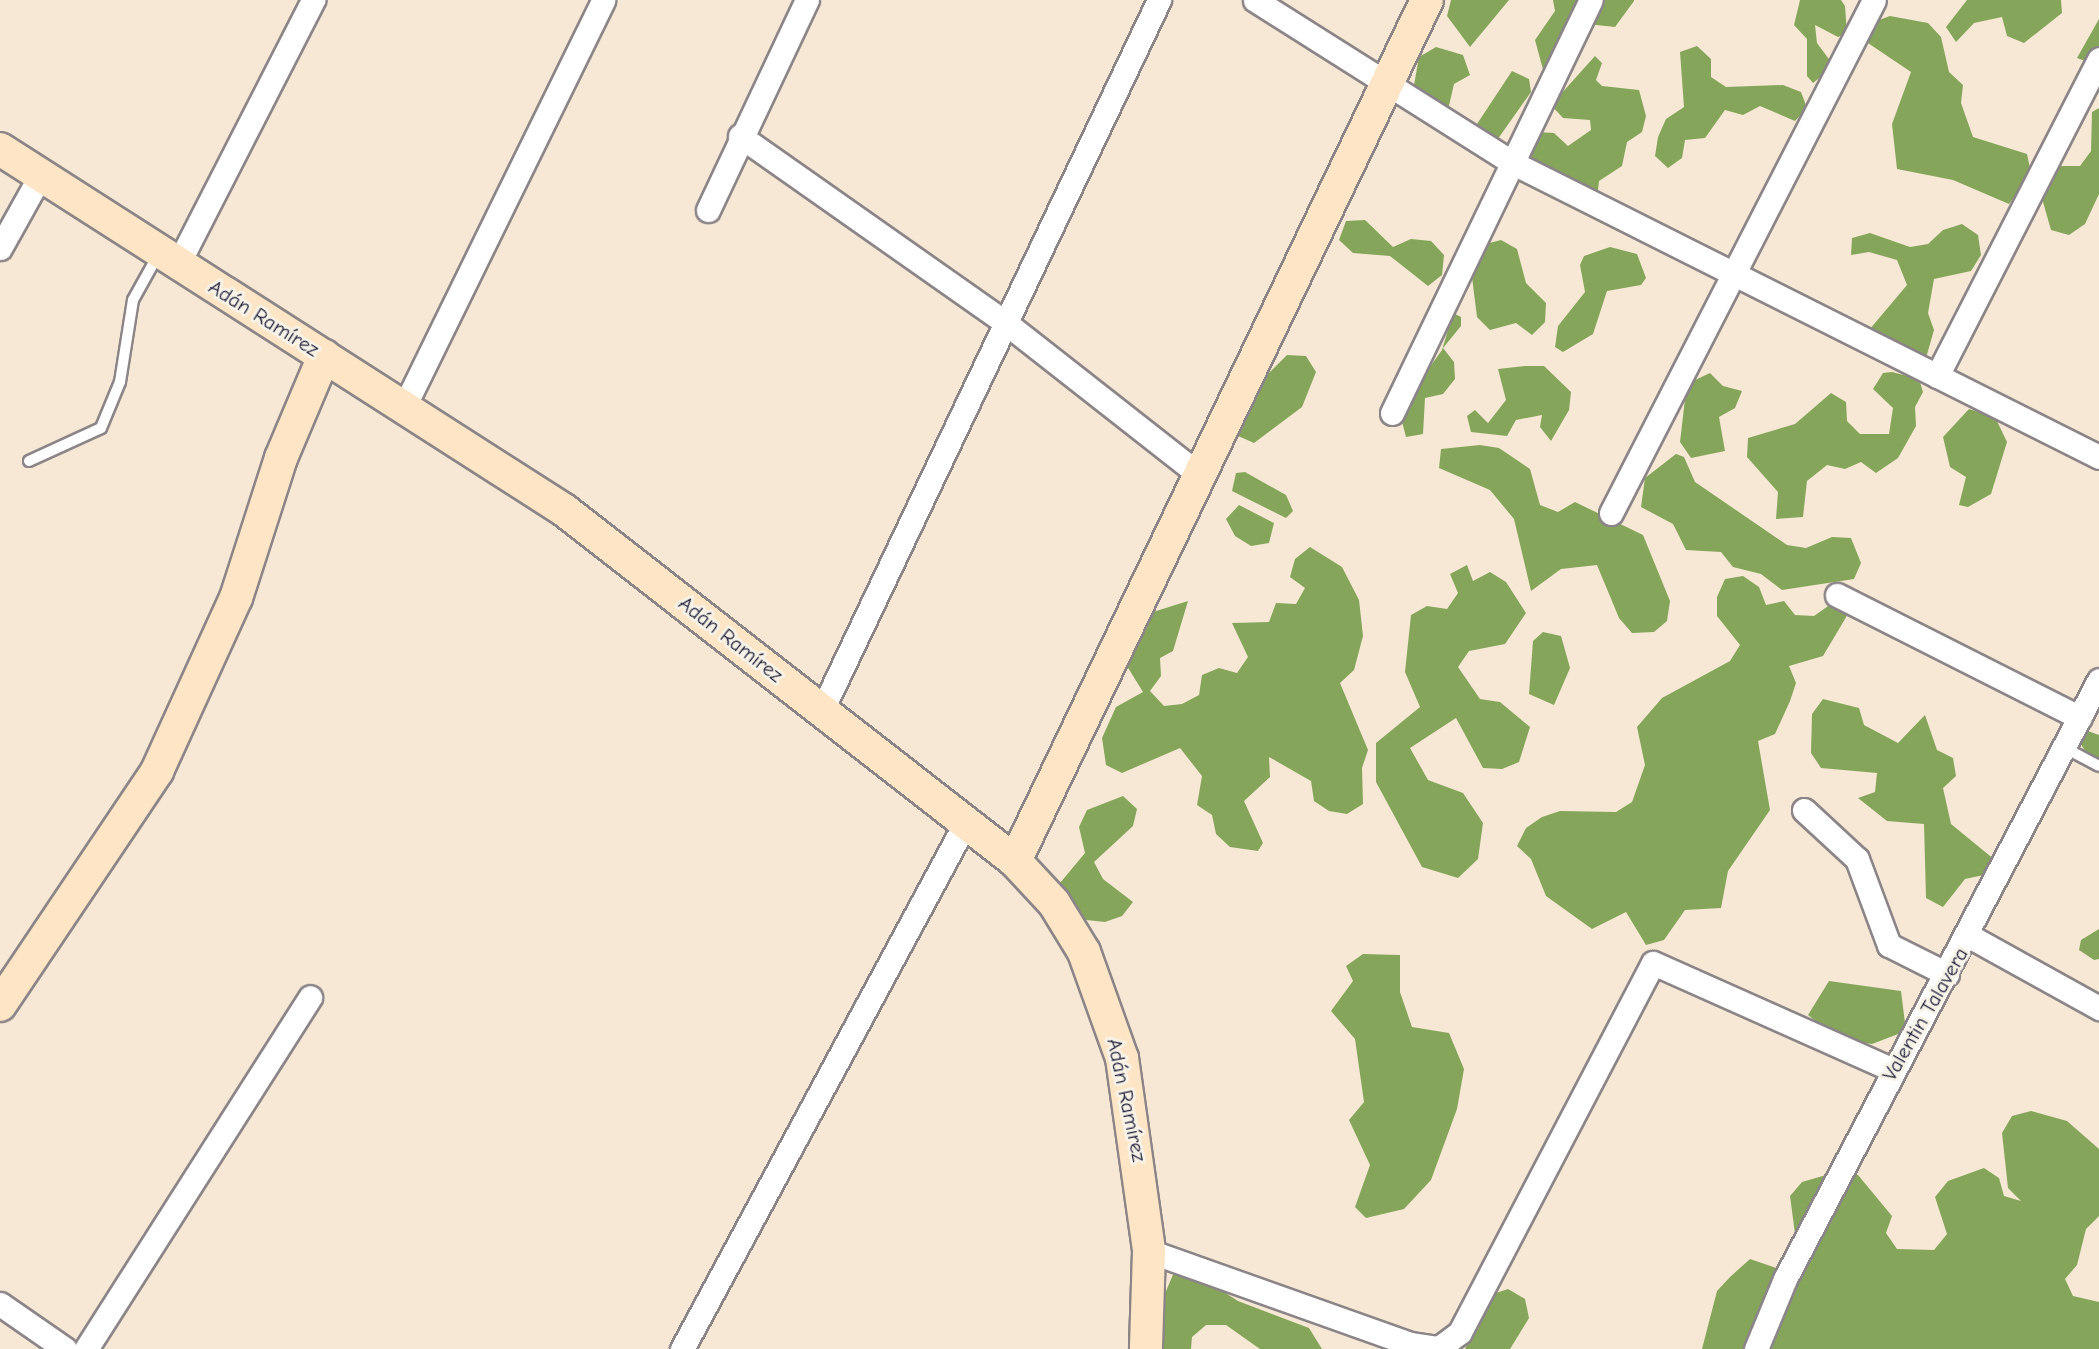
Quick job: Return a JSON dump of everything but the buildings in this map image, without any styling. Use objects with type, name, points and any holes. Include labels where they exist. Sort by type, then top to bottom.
[{"type":"street","points":[[169,259],[313,0]]},
{"type":"street","points":[[404,407],[603,0]]},
{"type":"street","points":[[822,710],[1002,320],[1159,0]]},
{"type":"street","points":[[1255,0],[1511,162],[1731,270],[2099,457]]},
{"type":"street","points":[[1014,861],[1197,473],[1427,0]]},
{"type":"street","points":[[1392,413],[1591,0]]},
{"type":"street","points":[[1611,513],[1731,270],[1874,0]]},
{"type":"street","points":[[708,210],[799,3]]},
{"type":"street","points":[[1937,376],[2099,60]]},
{"type":"street","points":[[740,136],[1002,320],[1197,473]]},
{"type":"street","name":"Adán Ramírez","points":[[0,149],[564,510],[966,822],[1014,861],[1054,902],[1084,952],[1122,1058],[1149,1251],[1146,1349]]},
{"type":"street","points":[[0,248],[40,176]]},
{"type":"street","points":[[0,1005],[157,771],[236,598],[281,458],[324,356]]},
{"type":"street","points":[[1836,595],[2080,718]]},
{"type":"street","name":"Valentin Talavera","points":[[1756,1349],[1893,1070],[1969,936],[2099,680]]},
{"type":"street","points":[[1804,810],[1857,859],[1889,945],[1947,974]]},
{"type":"street","points":[[682,1349],[966,822]]},
{"type":"street","points":[[1969,936],[2099,1008]]},
{"type":"street","points":[[1149,1251],[1350,1324],[1439,1348],[1460,1332],[1653,963],[1893,1070]]},
{"type":"street","points":[[86,1349],[310,997]]},
{"type":"street","points":[[0,1304],[65,1349]]},
{"type":"lane","points":[[29,461],[101,428],[120,382],[133,300],[169,259]]},
{"type":"lane","points":[[2065,748],[2099,766]]},
{"type":"green space","points":[[1451,0],[1509,0],[1470,47],[1447,16]]},
{"type":"green space","points":[[1553,0],[1634,1],[1615,27],[1587,24],[1545,77],[1535,40],[1555,11]]},
{"type":"green space","points":[[1800,0],[1841,0],[1845,6],[1847,33],[1838,37],[1815,25],[1817,43],[1834,66],[1813,83],[1807,76],[1807,39],[1794,25]]},
{"type":"green space","points":[[1967,0],[2061,0],[2062,13],[2024,43],[2007,36],[2002,17],[1974,23],[1956,42],[1946,27]]},
{"type":"green space","points":[[1890,16],[1928,23],[1941,37],[1949,72],[1963,85],[1961,103],[1973,137],[2027,154],[2031,173],[2009,204],[1953,180],[1897,169],[1892,124],[1911,72],[1865,41],[1871,23]]},
{"type":"green space","points":[[2099,19],[2099,66],[2077,58]]},
{"type":"green space","points":[[1697,46],[1711,59],[1711,77],[1726,87],[1783,85],[1801,92],[1807,108],[1795,121],[1760,106],[1743,115],[1725,110],[1705,138],[1685,140],[1682,158],[1668,168],[1655,156],[1658,137],[1666,119],[1684,107],[1680,52]]},
{"type":"green space","points":[[1436,47],[1463,55],[1470,75],[1454,84],[1448,110],[1414,85],[1419,57]]},
{"type":"green space","points":[[1595,56],[1602,63],[1596,80],[1602,86],[1639,90],[1646,116],[1642,132],[1627,142],[1622,166],[1599,181],[1597,200],[1525,176],[1535,132],[1554,133],[1568,146],[1591,130],[1590,120],[1563,118],[1551,105]]},
{"type":"green space","points":[[1512,71],[1529,79],[1531,92],[1495,143],[1475,127]]},
{"type":"green space","points":[[2099,108],[2099,194],[2085,224],[2069,235],[2051,230],[2041,195],[2046,177],[2061,166],[2080,166],[2091,151],[2092,112]]},
{"type":"green space","points":[[1365,220],[1393,247],[1411,239],[1431,241],[1444,255],[1442,275],[1428,286],[1390,256],[1353,253],[1339,240],[1346,221]]},
{"type":"green space","points":[[1962,224],[1978,235],[1981,255],[1971,271],[1934,279],[1928,313],[1934,330],[1924,365],[1864,336],[1907,285],[1897,260],[1869,252],[1851,255],[1852,238],[1870,233],[1910,247],[1928,244],[1943,230]]},
{"type":"green space","points":[[1501,240],[1517,249],[1526,283],[1546,303],[1545,322],[1532,335],[1516,323],[1490,330],[1477,317],[1471,269],[1482,245]]},
{"type":"green space","points":[[1610,247],[1637,254],[1646,278],[1641,285],[1607,291],[1593,334],[1563,352],[1555,347],[1558,326],[1585,292],[1580,265],[1584,256]]},
{"type":"green space","points":[[1453,313],[1461,317],[1461,326],[1443,348],[1454,362],[1455,379],[1443,394],[1425,398],[1423,434],[1406,437],[1399,410],[1442,350]]},
{"type":"green space","points":[[1287,355],[1306,356],[1316,372],[1302,407],[1254,443],[1236,435],[1259,383]]},
{"type":"green space","points":[[1544,366],[1571,392],[1569,410],[1551,441],[1540,427],[1542,415],[1516,420],[1507,436],[1471,432],[1467,416],[1475,410],[1488,423],[1506,400],[1498,369]]},
{"type":"green space","points":[[1892,372],[1919,379],[1923,392],[1915,407],[1916,426],[1898,458],[1876,473],[1861,462],[1845,469],[1827,465],[1807,481],[1803,517],[1776,519],[1778,492],[1747,457],[1748,438],[1795,424],[1831,393],[1846,402],[1847,421],[1860,434],[1889,434],[1893,408],[1873,389],[1883,373]]},
{"type":"green space","points":[[1710,373],[1723,386],[1742,391],[1735,408],[1719,417],[1725,451],[1691,458],[1680,442],[1685,399],[1693,381]]},
{"type":"green space","points":[[1969,409],[1995,417],[2007,442],[1991,494],[1968,507],[1959,505],[1966,477],[1950,467],[1943,437]]},
{"type":"green space","points":[[1480,445],[1499,448],[1530,469],[1540,505],[1558,512],[1575,502],[1643,535],[1670,601],[1667,621],[1654,632],[1632,633],[1619,618],[1597,565],[1561,569],[1531,591],[1514,519],[1490,490],[1439,468],[1441,449]]},
{"type":"green space","points":[[1676,454],[1684,457],[1695,482],[1787,545],[1806,548],[1832,537],[1851,538],[1861,563],[1854,579],[1782,590],[1761,574],[1733,567],[1721,552],[1686,550],[1673,524],[1641,507],[1645,478]]},
{"type":"green space","points":[[1245,472],[1286,495],[1293,511],[1286,518],[1232,491],[1236,473]]},
{"type":"green space","points":[[1239,505],[1274,523],[1269,543],[1251,546],[1235,536],[1226,519]]},
{"type":"green space","points":[[1310,547],[1342,567],[1359,600],[1363,636],[1354,670],[1340,683],[1368,750],[1362,768],[1363,804],[1347,814],[1329,811],[1314,801],[1311,781],[1269,757],[1270,777],[1244,801],[1263,843],[1258,851],[1230,847],[1216,834],[1212,815],[1197,805],[1202,776],[1180,748],[1122,773],[1106,765],[1102,738],[1116,707],[1143,692],[1125,663],[1153,612],[1188,601],[1173,651],[1160,658],[1161,676],[1150,691],[1164,706],[1182,704],[1199,695],[1202,675],[1219,668],[1237,673],[1248,657],[1232,623],[1269,622],[1276,603],[1296,604],[1305,588],[1290,577],[1295,559]]},
{"type":"green space","points":[[1467,565],[1473,581],[1490,572],[1506,582],[1526,613],[1505,644],[1469,651],[1458,667],[1480,699],[1500,702],[1530,727],[1519,762],[1502,769],[1483,768],[1456,718],[1410,748],[1428,780],[1463,793],[1483,823],[1478,859],[1458,878],[1422,867],[1376,782],[1376,743],[1420,707],[1405,672],[1411,615],[1427,606],[1447,609],[1458,593],[1450,574]]},
{"type":"green space","points":[[1743,576],[1759,587],[1766,605],[1784,601],[1795,615],[1814,616],[1831,604],[1848,614],[1823,656],[1789,666],[1796,683],[1790,701],[1775,734],[1758,741],[1770,810],[1728,871],[1721,908],[1685,910],[1664,940],[1646,945],[1626,912],[1592,929],[1546,896],[1531,859],[1517,846],[1526,828],[1542,817],[1560,811],[1616,812],[1632,802],[1645,765],[1637,727],[1662,698],[1730,661],[1740,645],[1717,616],[1717,597],[1725,579]]},
{"type":"green space","points":[[1543,632],[1561,636],[1570,668],[1554,705],[1529,694],[1533,641]]},
{"type":"green space","points":[[1823,699],[1859,708],[1864,725],[1898,743],[1925,715],[1937,750],[1953,758],[1956,776],[1943,788],[1951,824],[1995,860],[1984,875],[1965,879],[1943,907],[1926,898],[1924,824],[1887,821],[1858,798],[1875,792],[1877,773],[1821,768],[1811,753],[1812,714]]},
{"type":"green space","points":[[2085,730],[2099,735],[2099,774],[2079,741]]},
{"type":"green space","points":[[1123,796],[1137,809],[1133,826],[1094,862],[1103,879],[1133,902],[1122,916],[1105,922],[1068,918],[1057,901],[1060,883],[1085,853],[1079,827],[1087,810]]},
{"type":"green space","points":[[2099,929],[2099,959],[2094,960],[2079,950],[2081,940]]},
{"type":"green space","points":[[1363,954],[1400,955],[1400,992],[1412,1027],[1449,1033],[1464,1069],[1457,1109],[1431,1180],[1404,1209],[1366,1218],[1355,1207],[1370,1165],[1349,1120],[1364,1102],[1355,1039],[1331,1011],[1353,981],[1346,966]]},
{"type":"green space","points":[[1829,981],[1901,991],[1906,1031],[1872,1044],[1838,1039],[1808,1015]]},
{"type":"green space","points":[[2031,1111],[2067,1121],[2099,1149],[2099,1216],[2086,1229],[2077,1265],[2065,1279],[2073,1296],[2099,1302],[2099,1349],[1765,1349],[1775,1336],[1772,1318],[1752,1349],[1702,1349],[1717,1291],[1730,1277],[1750,1259],[1785,1271],[1795,1234],[1790,1196],[1802,1182],[1840,1171],[1858,1175],[1892,1216],[1886,1233],[1897,1249],[1934,1250],[1947,1234],[1935,1197],[1948,1181],[1984,1168],[1999,1178],[2004,1196],[2021,1201],[2008,1188],[2002,1133],[2012,1116]]},
{"type":"green space","points":[[1178,1263],[1238,1301],[1309,1328],[1322,1349],[1260,1349],[1226,1325],[1206,1325],[1192,1337],[1191,1349],[1149,1349],[1155,1317]]},
{"type":"green space","points":[[1508,1289],[1525,1299],[1529,1318],[1510,1349],[1465,1349],[1490,1295]]}]
